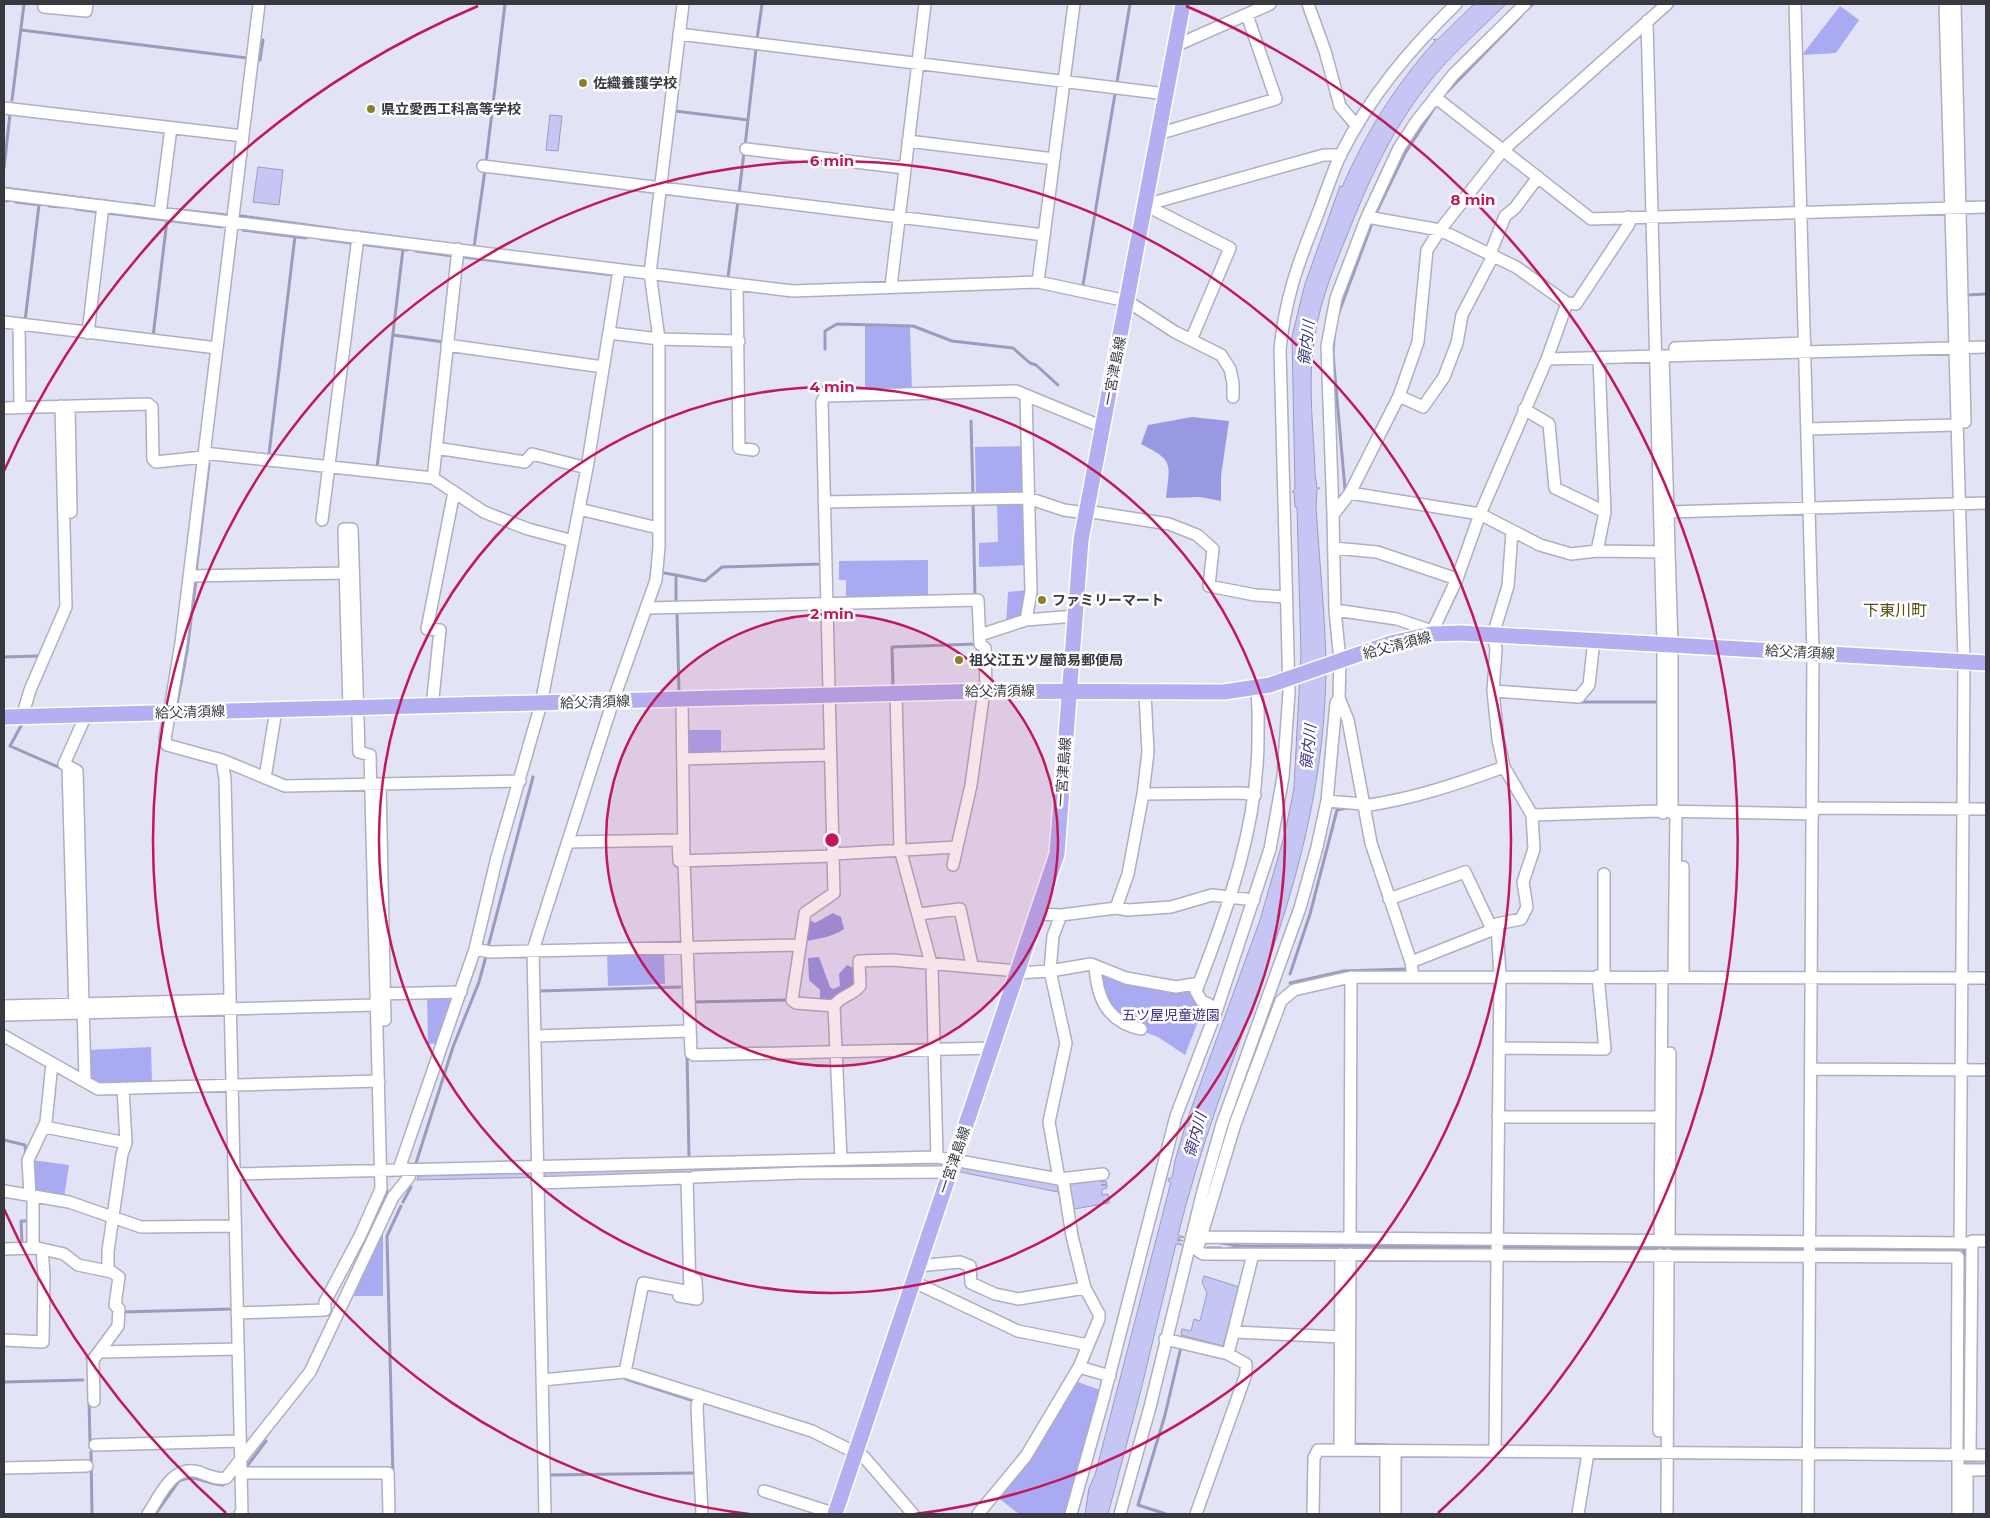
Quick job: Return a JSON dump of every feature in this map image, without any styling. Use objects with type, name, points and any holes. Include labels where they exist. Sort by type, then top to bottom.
[{"type":"main road","name":"一宮津島線","points":[[836,1514],[917,1266],[953,1166],[1057,854],[1081,540],[1184,4]]},
{"type":"main road","name":"給父清須線","points":[[4,717],[541,704],[985,690],[1069,690],[1195,694],[1256,688],[1391,643],[1432,632],[1986,662]]},
{"type":"street","points":[[44,4],[44,7],[86,11],[87,4]]},
{"type":"street","points":[[259,4],[181,643],[165,739],[167,744],[222,760],[285,786],[520,781]]},
{"type":"street","points":[[546,1514],[533,950],[613,701],[656,580],[659,339],[650,274],[683,4]]},
{"type":"street","points":[[891,286],[925,4]]},
{"type":"street","points":[[1038,282],[1074,4]]},
{"type":"street","points":[[1175,46],[1270,4]]},
{"type":"street","points":[[1308,4],[1325,51],[1340,106],[1356,125]]},
{"type":"street","points":[[1071,1514],[1110,1376],[1174,1123],[1254,900],[1277,819],[1288,726],[1290,678],[1280,405],[1282,332],[1294,274],[1341,155],[1356,125],[1407,54],[1456,4]]},
{"type":"street","points":[[1413,977],[1411,962],[1370,842],[1348,720],[1339,698],[1327,346],[1336,298],[1367,217],[1399,148],[1435,97],[1525,4]]},
{"type":"street","points":[[1333,515],[1350,493],[1399,396],[1418,342],[1427,250],[1440,230],[1503,150],[1667,4]]},
{"type":"street","points":[[1796,4],[1813,652],[1808,1514]]},
{"type":"street","points":[[1945,4],[1955,208],[1967,661],[1965,1070],[1970,1455]]},
{"type":"street","points":[[1955,4],[1955,208]]},
{"type":"street","points":[[1158,134],[1276,99],[1247,15]]},
{"type":"street","points":[[1647,21],[1673,813],[1672,977],[1665,1240]]},
{"type":"street","points":[[679,34],[1166,94]]},
{"type":"street","points":[[1435,97],[1591,219],[1986,207]]},
{"type":"street","points":[[4,108],[243,136]]},
{"type":"street","points":[[160,213],[171,128]]},
{"type":"street","points":[[908,141],[1054,159]]},
{"type":"street","points":[[746,149],[905,168]]},
{"type":"street","points":[[1145,205],[1314,157],[1341,155]]},
{"type":"street","points":[[483,166],[1044,235]]},
{"type":"street","points":[[1399,396],[1423,407],[1444,377],[1457,343],[1462,315],[1491,255],[1504,216],[1516,208],[1538,177]]},
{"type":"street","points":[[4,194],[792,291],[1038,282],[1127,301],[1221,355],[1227,361],[1233,383],[1233,397]]},
{"type":"street","points":[[1145,205],[1230,248],[1192,340]]},
{"type":"street","points":[[88,333],[103,206]]},
{"type":"street","points":[[1367,217],[1440,230],[1516,267],[1567,303],[1576,304],[1629,224],[1628,217]]},
{"type":"street","points":[[322,520],[358,237]]},
{"type":"street","points":[[433,478],[458,250]]},
{"type":"street","points":[[237,1313],[325,1310],[325,1302],[381,1189],[394,1169],[461,992],[475,949],[497,857],[541,704],[587,468],[619,270]]},
{"type":"street","points":[[737,284],[739,448],[753,450]]},
{"type":"street","points":[[1336,610],[1397,619],[1432,632],[1457,579],[1480,514],[1547,359],[1567,303]]},
{"type":"street","points":[[4,322],[217,348]]},
{"type":"street","points":[[18,324],[20,407]]},
{"type":"street","points":[[609,332],[659,339],[739,341]]},
{"type":"street","points":[[447,345],[603,367]]},
{"type":"street","points":[[1547,359],[1805,348],[1986,348]]},
{"type":"street","points":[[1959,348],[1957,424],[1963,504]]},
{"type":"street","points":[[1658,354],[1668,512],[1665,552]]},
{"type":"street","points":[[1597,551],[1605,512],[1599,358]]},
{"type":"street","points":[[834,1006],[796,1003],[792,1000],[805,913],[834,893],[822,402],[825,396],[1016,391],[1103,427]]},
{"type":"street","points":[[1026,396],[1031,592],[1026,620]]},
{"type":"street","points":[[4,408],[148,404],[152,407],[153,459],[156,462],[204,455],[433,478],[484,512],[528,529],[573,541]]},
{"type":"street","points":[[22,717],[30,690],[66,607],[65,577],[72,577],[65,406]]},
{"type":"street","points":[[1524,409],[1549,424],[1556,488],[1605,512]]},
{"type":"street","points":[[1807,429],[1957,424]]},
{"type":"street","points":[[436,448],[525,462],[532,454],[587,468]]},
{"type":"street","points":[[432,706],[440,630],[427,629],[454,492]]},
{"type":"street","points":[[1350,493],[1480,514],[1540,545],[1571,554],[1597,551],[1665,552]]},
{"type":"street","points":[[824,502],[1028,498],[1064,510],[1169,524],[1191,532],[1213,550],[1209,586],[1255,595],[1286,597]]},
{"type":"street","points":[[1668,512],[1986,503]]},
{"type":"street","points":[[579,509],[658,528]]},
{"type":"street","points":[[353,708],[352,529],[344,529],[353,708],[358,752],[370,755],[375,784],[379,997],[378,1081],[394,1169]]},
{"type":"street","points":[[1411,962],[1495,929],[1497,924],[1521,919],[1527,907],[1523,882],[1534,850],[1532,814],[1504,766],[1498,739],[1493,691],[1496,649],[1493,635],[1508,586],[1512,532]]},
{"type":"street","points":[[1334,548],[1377,552],[1457,579]]},
{"type":"street","points":[[189,576],[345,573]]},
{"type":"street","points":[[647,608],[978,600],[980,644],[985,648],[985,690],[971,785],[953,865]]},
{"type":"street","points":[[980,635],[1026,620],[1075,616]]},
{"type":"street","points":[[1493,691],[1579,697],[1589,685],[1594,640]]},
{"type":"street","points":[[1216,1009],[1200,1000],[1196,991],[1230,896],[1255,795],[1258,746],[1258,699],[1256,688]]},
{"type":"street","points":[[1116,908],[1128,874],[1143,794],[1148,752],[1146,693]]},
{"type":"street","points":[[896,694],[900,849],[932,964],[936,1049],[937,1157]]},
{"type":"street","points":[[1120,1514],[1150,1407],[1165,1340],[1222,1124],[1300,908],[1317,848],[1327,801],[1336,703],[1339,698]]},
{"type":"street","points":[[682,699],[684,861],[691,1053],[694,1055],[992,1048]]},
{"type":"street","points":[[265,778],[276,710]]},
{"type":"street","points":[[85,1081],[79,1008],[77,771],[64,764],[86,715]]},
{"type":"street","points":[[683,759],[830,754]]},
{"type":"street","points":[[222,760],[232,1084],[242,1514],[240,1514]]},
{"type":"street","points":[[1327,801],[1363,805],[1401,800],[1446,788],[1504,766]]},
{"type":"street","points":[[1143,794],[1243,793],[1255,795]]},
{"type":"street","points":[[1532,814],[1658,811],[1673,813],[1986,809]]},
{"type":"street","points":[[568,842],[678,840],[679,861],[833,855],[900,849],[956,847]]},
{"type":"street","points":[[1389,899],[1465,872],[1495,929],[1500,976],[1495,1452]]},
{"type":"street","points":[[1499,1048],[1605,1049],[1601,976],[1604,874]]},
{"type":"street","points":[[1037,914],[1061,915],[1116,908],[1128,910],[1158,908],[1212,895],[1254,900]]},
{"type":"street","points":[[919,914],[960,909],[972,965]]},
{"type":"street","points":[[978,1514],[1026,1456],[1079,1367],[1099,1314],[1085,1288],[1049,1122],[1066,1043],[1050,971],[1054,936],[1061,915]]},
{"type":"street","points":[[475,949],[490,952],[799,945]]},
{"type":"street","points":[[841,1159],[834,1006],[839,998],[855,991],[860,986],[859,961],[892,960],[972,965],[1018,972],[1050,971],[1090,964],[1126,978],[1176,987],[1199,983]]},
{"type":"street","points":[[1095,966],[1096,985],[1108,1012],[1130,1026],[1141,1028]]},
{"type":"street","points":[[1967,1514],[1963,1470],[1957,1455],[1958,1257],[1203,1254],[1197,1250],[1235,1124],[1282,1001],[1294,990],[1347,978],[1601,976],[1986,978]]},
{"type":"street","points":[[1665,1240],[1661,1117],[1672,977]]},
{"type":"street","points":[[1346,1238],[1347,978]]},
{"type":"street","points":[[4,1006],[79,1008],[230,1005],[461,992]]},
{"type":"street","points":[[379,997],[394,1169]]},
{"type":"street","points":[[4,1015],[79,1008]]},
{"type":"street","points":[[535,1036],[690,1031]]},
{"type":"street","points":[[4,1036],[98,1089],[378,1081]]},
{"type":"street","points":[[4,1340],[43,1342],[44,1275],[37,1249],[28,1160],[45,1128],[52,1063]]},
{"type":"street","points":[[1811,1068],[1986,1070]]},
{"type":"street","points":[[108,1271],[108,1251],[122,1154],[126,1143],[123,1088]]},
{"type":"street","points":[[1498,1116],[1661,1117]]},
{"type":"street","points":[[45,1128],[126,1143]]},
{"type":"street","points":[[234,1174],[394,1169],[687,1178],[841,1159],[937,1157],[953,1166]]},
{"type":"street","points":[[537,1174],[692,1176],[953,1166],[1062,1180],[1103,1174]]},
{"type":"street","points":[[148,1514],[172,1478],[179,1472],[194,1471],[220,1479],[226,1478],[310,1372],[393,1197],[408,1176],[394,1169]]},
{"type":"street","points":[[629,1373],[649,1290],[697,1299],[692,1270],[692,1176]]},
{"type":"street","points":[[4,1191],[69,1202],[113,1219],[141,1227],[235,1226]]},
{"type":"street","points":[[1201,1237],[1966,1243],[1986,1241]]},
{"type":"street","points":[[4,1249],[37,1249],[64,1254],[78,1265],[108,1271],[119,1277],[115,1305],[119,1310],[118,1326],[93,1360],[94,1401]]},
{"type":"street","points":[[1228,1354],[1253,1254]]},
{"type":"street","points":[[1345,1450],[1341,1337],[1346,1254]]},
{"type":"street","points":[[1345,1450],[1346,1254]]},
{"type":"street","points":[[1664,1255],[1663,1453],[1667,1514]]},
{"type":"street","points":[[917,1266],[960,1262],[970,1266],[971,1283],[994,1294],[1018,1299],[1085,1288]]},
{"type":"street","points":[[912,1281],[1018,1331],[1088,1345]]},
{"type":"street","points":[[1234,1332],[1341,1337]]},
{"type":"street","points":[[1165,1340],[1228,1354],[1246,1364],[1246,1374],[1196,1514]]},
{"type":"street","points":[[99,1352],[238,1349]]},
{"type":"street","points":[[1079,1367],[1110,1376]]},
{"type":"street","points":[[542,1380],[629,1373],[812,1431],[864,1457],[913,1514]]},
{"type":"street","points":[[699,1395],[697,1407],[702,1514]]},
{"type":"street","points":[[95,1445],[240,1442]]},
{"type":"street","points":[[1313,1514],[1314,1458],[1318,1450],[1986,1456]]},
{"type":"street","points":[[1386,1514],[1390,1451]]},
{"type":"street","points":[[1390,1451],[1395,1514]]},
{"type":"street","points":[[1578,1514],[1588,1452]]},
{"type":"street","points":[[4,1468],[87,1466]]},
{"type":"street","points":[[1963,1470],[1986,1470]]},
{"type":"street","points":[[1958,1514],[1963,1470]]},
{"type":"street","points":[[241,1473],[388,1473],[389,1514]]},
{"type":"street","points":[[764,1491],[836,1514]]},
{"type":"green space","points":[[1840,6],[1859,20],[1836,53],[1802,55]]},
{"type":"green space","points":[[865,326],[910,327],[912,390],[865,392]]},
{"type":"green space","points":[[1026,446],[1027,495],[976,497],[975,447]]},
{"type":"green space","points":[[1023,500],[1027,565],[979,567],[979,543],[998,542],[997,501]]},
{"type":"green space","points":[[928,560],[928,598],[846,600],[846,580],[839,580],[839,561]]},
{"type":"green space","points":[[1028,590],[1024,619],[1006,625],[1008,592]]},
{"type":"green space","points":[[685,730],[721,730],[721,756],[688,757]]},
{"type":"green space","points":[[664,951],[665,984],[608,986],[607,953]]},
{"type":"green space","name":"五ツ屋児童遊園","points":[[1104,973],[1179,991],[1192,990],[1202,1011],[1185,1055],[1158,1037],[1142,1031],[1113,1012],[1098,977]]},
{"type":"green space","points":[[456,994],[440,1043],[428,1044],[427,995]]},
{"type":"green space","points":[[151,1047],[152,1084],[98,1086],[89,1080],[88,1050]]},
{"type":"green space","points":[[32,1160],[69,1165],[64,1198],[35,1192]]},
{"type":"green space","points":[[380,1233],[383,1235],[383,1296],[350,1296]]},
{"type":"green space","points":[[1072,1380],[1103,1391],[1068,1514],[1019,1514],[996,1496]]},
{"type":"shaded area","points":[[1192,417],[1229,421],[1221,476],[1221,501],[1200,497],[1166,498],[1169,470],[1167,464],[1159,455],[1141,444],[1148,425]]},
{"type":"shaded area","points":[[833,913],[841,917],[844,929],[831,936],[807,941],[805,938],[806,918],[815,923]]},
{"type":"shaded area","points":[[819,957],[830,987],[833,989],[840,986],[839,974],[847,965],[856,969],[858,983],[833,1002],[820,1001],[820,990],[809,980],[808,958]]},
{"type":"water","name":"領内川","points":[[1474,4],[1506,4],[1436,74],[1402,121],[1381,158],[1363,197],[1335,265],[1321,306],[1313,349],[1311,396],[1315,474],[1317,488],[1320,488],[1317,490],[1316,506],[1326,664],[1325,704],[1316,783],[1299,860],[1289,898],[1264,974],[1266,975],[1263,977],[1228,1073],[1206,1137],[1187,1202],[1178,1235],[1184,1237],[1177,1238],[1183,1241],[1177,1240],[1182,1245],[1176,1244],[1141,1390],[1108,1514],[1085,1514],[1089,1488],[1095,1475],[1171,1182],[1168,1181],[1169,1178],[1172,1178],[1186,1123],[1260,920],[1285,833],[1294,788],[1301,654],[1297,507],[1295,507],[1294,492],[1292,492],[1295,489],[1292,336],[1305,284],[1340,186],[1342,187],[1361,147],[1382,110],[1420,58],[1435,41],[1433,39],[1437,40]]},
{"type":"water","points":[[550,115],[562,116],[558,151],[546,150]]},
{"type":"water","points":[[258,167],[283,170],[279,205],[253,202]]},
{"type":"water","points":[[940,1162],[1067,1184],[1100,1179],[1101,1182],[1106,1181],[1107,1184],[1101,1185],[1107,1185],[1107,1188],[1102,1189],[1102,1195],[1108,1194],[1109,1199],[1103,1201],[1109,1200],[1109,1203],[1074,1209],[1071,1208],[1070,1196],[1058,1192],[941,1168],[417,1180],[418,1176]]},
{"type":"water","points":[[1204,1276],[1239,1287],[1223,1346],[1181,1335],[1182,1329],[1191,1331],[1194,1319],[1200,1321],[1207,1293],[1202,1282]]},
{"type":"waterway","points":[[12,100],[24,4]]},
{"type":"waterway","points":[[486,162],[505,4]]},
{"type":"waterway","points":[[757,39],[762,4]]},
{"type":"waterway","points":[[1117,82],[1130,4]]},
{"type":"waterway","points":[[1527,9],[1533,4]]},
{"type":"waterway","points":[[1447,92],[1521,16]]},
{"type":"waterway","points":[[21,30],[247,58]]},
{"type":"waterway","points":[[258,60],[260,60],[263,40]]},
{"type":"waterway","points":[[745,146],[756,49]]},
{"type":"waterway","points":[[1083,285],[1115,94]]},
{"type":"waterway","points":[[1377,211],[1404,155],[1435,107]]},
{"type":"waterway","points":[[675,111],[748,120]]},
{"type":"waterway","points":[[4,168],[10,114]]},
{"type":"waterway","points":[[739,194],[744,152]]},
{"type":"waterway","points":[[474,247],[485,170]]},
{"type":"waterway","points":[[4,188],[114,202]]},
{"type":"waterway","points":[[4,200],[8,201]]},
{"type":"waterway","points":[[728,277],[738,201]]},
{"type":"waterway","points":[[16,202],[40,205]]},
{"type":"waterway","points":[[135,204],[153,207]]},
{"type":"waterway","points":[[25,321],[39,205]]},
{"type":"waterway","points":[[49,206],[63,207]]},
{"type":"waterway","points":[[76,209],[99,212]]},
{"type":"waterway","points":[[169,209],[227,215]]},
{"type":"waterway","points":[[107,213],[222,227]]},
{"type":"waterway","points":[[241,216],[336,229]]},
{"type":"waterway","points":[[153,337],[167,220]]},
{"type":"waterway","points":[[1338,315],[1371,226]]},
{"type":"waterway","points":[[243,230],[306,238]]},
{"type":"waterway","points":[[352,231],[397,237]]},
{"type":"waterway","points":[[269,454],[295,236]]},
{"type":"waterway","points":[[321,239],[351,243]]},
{"type":"waterway","points":[[360,244],[407,250]]},
{"type":"waterway","points":[[377,468],[403,249]]},
{"type":"waterway","points":[[416,251],[453,256]]},
{"type":"waterway","points":[[463,257],[613,275]]},
{"type":"waterway","points":[[1966,295],[1986,294]]},
{"type":"waterway","points":[[825,349],[825,331],[837,324],[913,326],[952,341],[1013,348],[1058,385]]},
{"type":"waterway","points":[[393,335],[444,342]]},
{"type":"waterway","points":[[1334,338],[1333,354],[1345,489]]},
{"type":"waterway","points":[[971,421],[973,496]]},
{"type":"waterway","points":[[196,572],[209,464]]},
{"type":"waterway","points":[[973,502],[975,597]]},
{"type":"waterway","points":[[676,604],[676,575],[705,581],[722,567],[821,564],[821,561]]},
{"type":"waterway","points":[[664,573],[676,575]]},
{"type":"waterway","points":[[177,704],[187,651],[196,580]]},
{"type":"waterway","points":[[677,612],[679,693]]},
{"type":"waterway","points":[[893,688],[892,647],[976,644]]},
{"type":"waterway","points":[[4,657],[38,656]]},
{"type":"waterway","points":[[1583,702],[1660,702]]},
{"type":"waterway","points":[[22,724],[10,746],[65,770]]},
{"type":"waterway","points":[[488,947],[533,777]]},
{"type":"waterway","points":[[1290,974],[1310,914],[1337,810],[1347,808]]},
{"type":"waterway","points":[[416,1163],[453,1047],[479,982],[486,956]]},
{"type":"waterway","points":[[458,1014],[475,966]]},
{"type":"waterway","points":[[1290,983],[1344,971],[1406,969]]},
{"type":"waterway","points":[[539,991],[680,987]]},
{"type":"waterway","points":[[692,1002],[787,1000]]},
{"type":"waterway","points":[[687,1053],[689,1157]]},
{"type":"waterway","points":[[422,1118],[427,1105]]},
{"type":"waterway","points":[[4,1140],[25,1145],[26,1155]]},
{"type":"waterway","points":[[372,1223],[387,1191],[386,1185]]},
{"type":"waterway","points":[[403,1202],[411,1187]]},
{"type":"waterway","points":[[393,1476],[387,1236],[401,1206]]},
{"type":"waterway","points":[[22,1244],[21,1221],[28,1221],[28,1219]]},
{"type":"waterway","points":[[1221,1243],[1241,1246],[1492,1247]]},
{"type":"waterway","points":[[1227,1249],[1241,1246]]},
{"type":"waterway","points":[[1501,1247],[1806,1249]]},
{"type":"waterway","points":[[1207,1248],[1221,1248]]},
{"type":"waterway","points":[[1814,1249],[1964,1249],[1964,1261]]},
{"type":"waterway","points":[[1964,1272],[1964,1452]]},
{"type":"waterway","points":[[122,1312],[232,1309]]},
{"type":"waterway","points":[[88,1364],[87,1358],[97,1346]]},
{"type":"waterway","points":[[1166,1514],[1138,1505],[1165,1415],[1181,1347]]},
{"type":"waterway","points":[[627,1376],[626,1379],[694,1401]]},
{"type":"waterway","points":[[4,1382],[83,1380]]},
{"type":"waterway","points":[[89,1400],[90,1442]]},
{"type":"waterway","points":[[245,1469],[266,1441]]},
{"type":"waterway","points":[[1354,1444],[1388,1445]]},
{"type":"waterway","points":[[91,1452],[92,1514]]},
{"type":"waterway","points":[[1964,1460],[1964,1464],[1986,1464]]},
{"type":"waterway","points":[[550,1475],[693,1473]]},
{"type":"waterway","points":[[157,1512],[179,1481],[190,1478],[223,1485],[234,1477]]},
{"type":"place","name":"佐織養護学校","points":[[583,83]]},
{"type":"place","name":"県立愛西工科高等学校","points":[[371,109]]},
{"type":"place","name":"ファミリーマート","points":[[1042,600]]},
{"type":"place","name":"祖父江五ツ屋簡易郵便局","points":[[959,660]]},
{"type":"district","name":"下東川町","points":[[1895,610]]}]
